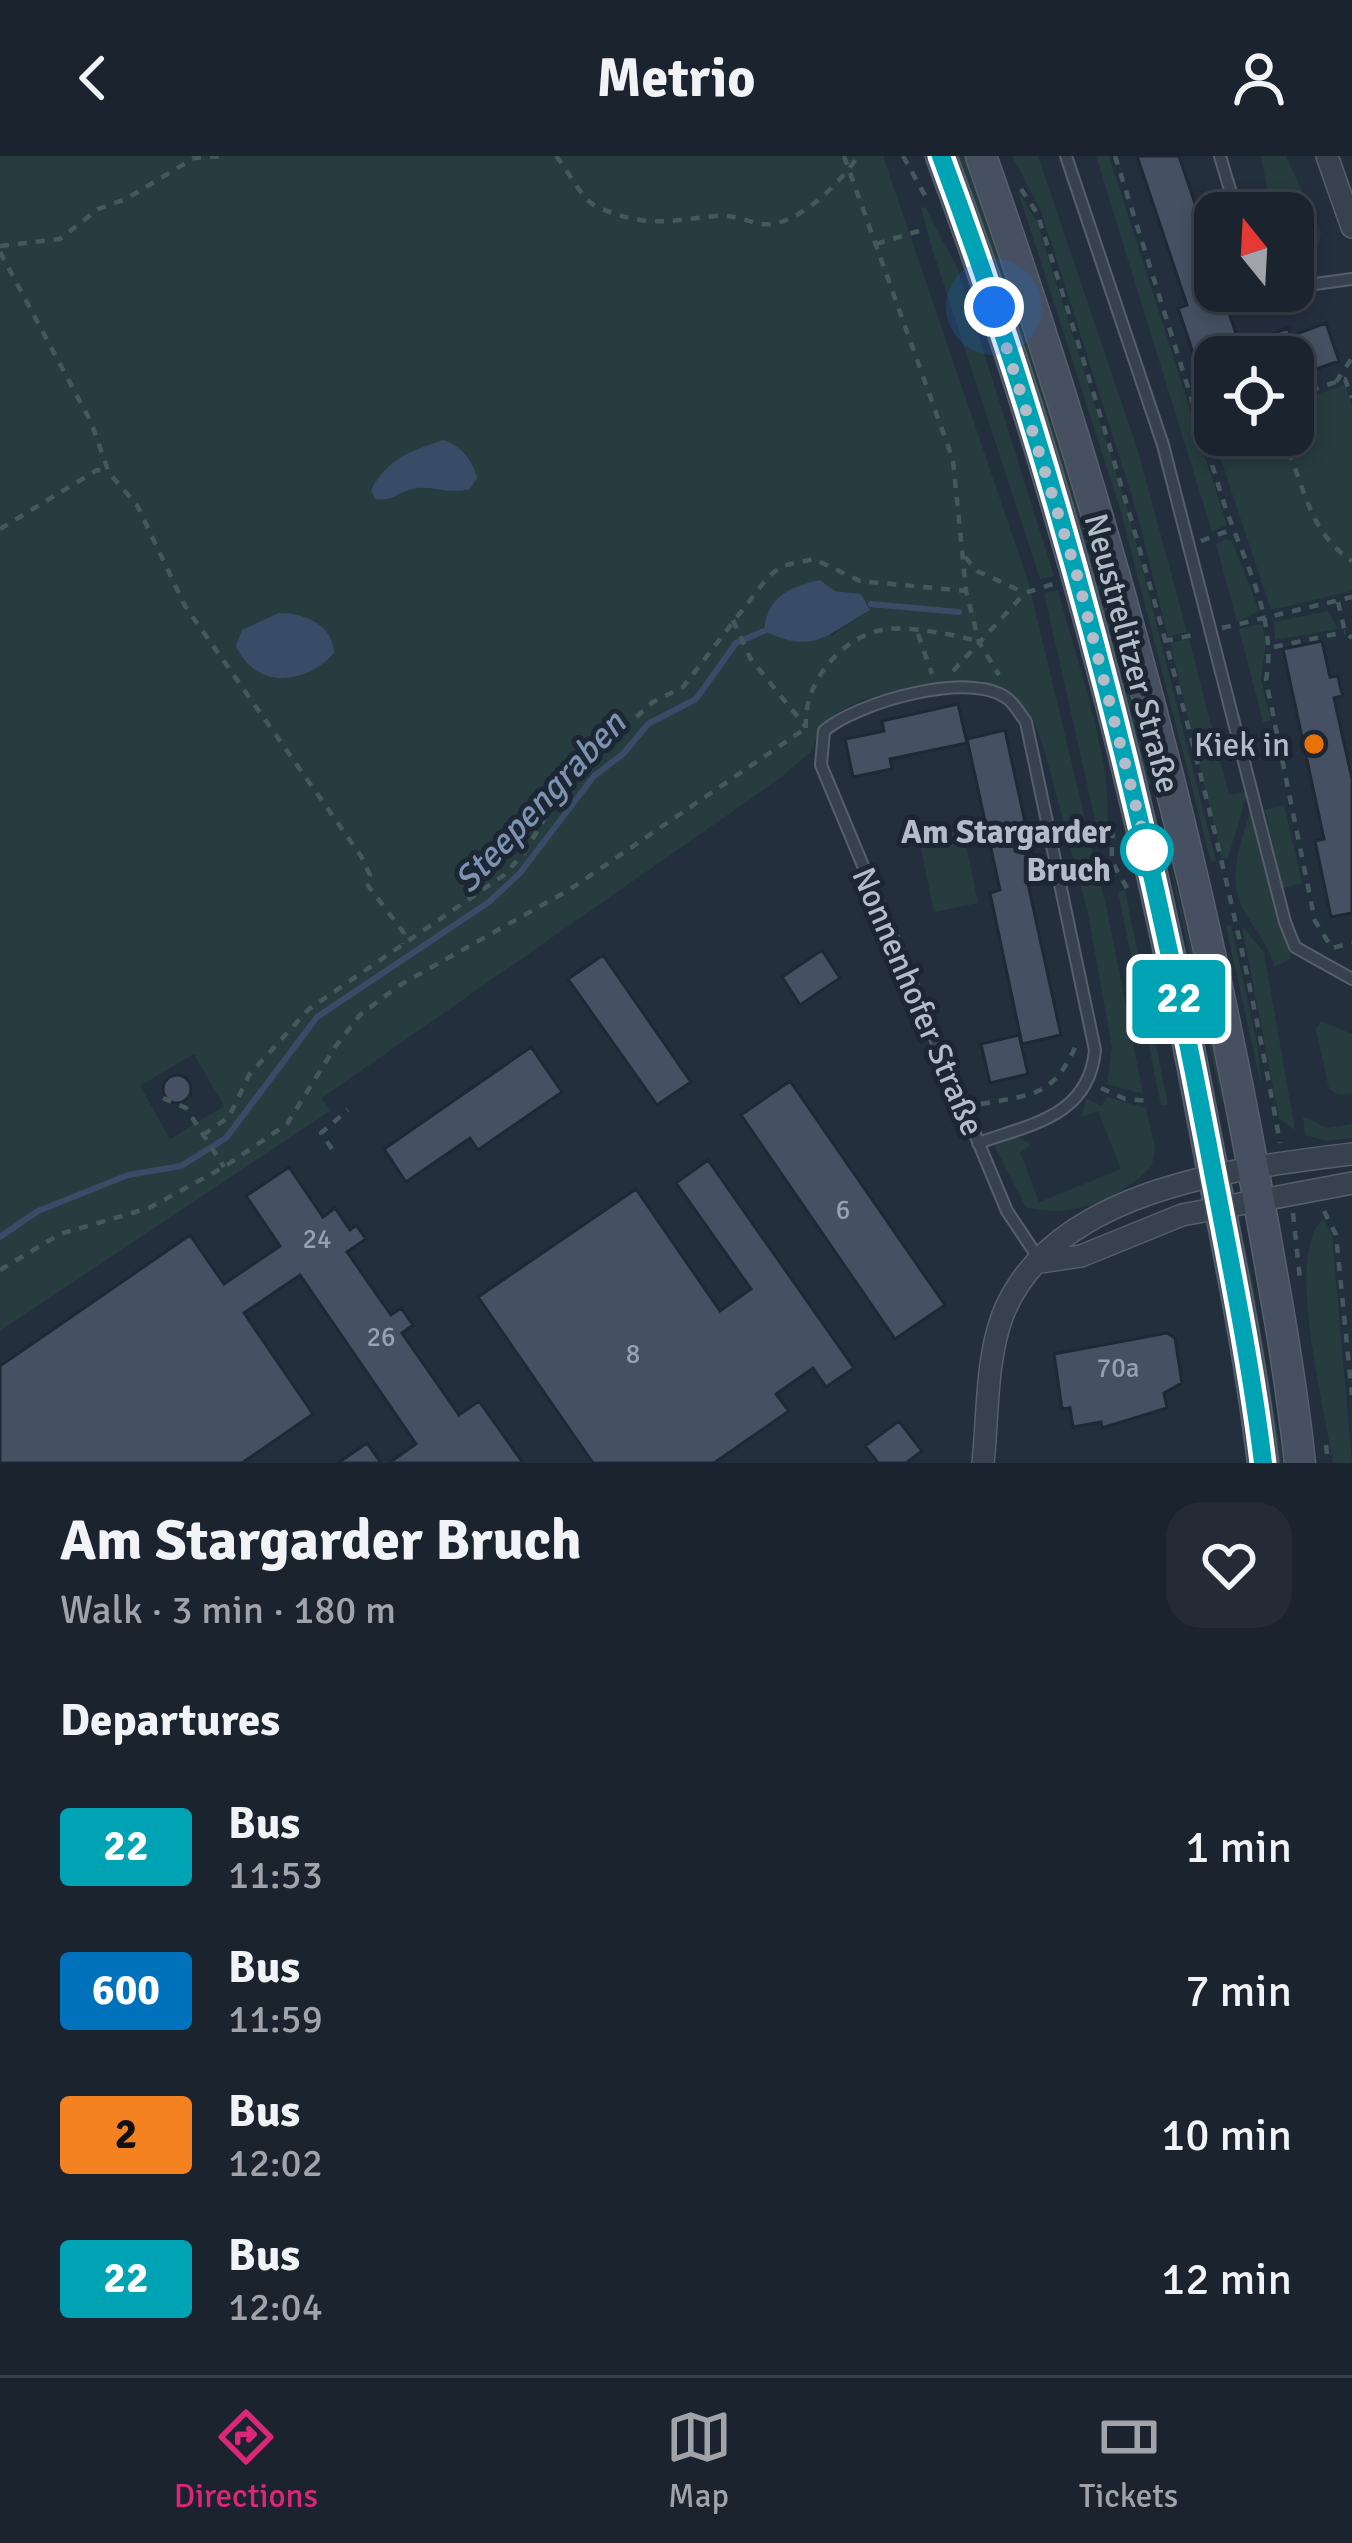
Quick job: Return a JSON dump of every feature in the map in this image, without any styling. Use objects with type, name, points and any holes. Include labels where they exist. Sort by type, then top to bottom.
[{"type":"main road","name":"Neustrelitzer Straße","points":[[941,156],[1020,384],[1077,575],[1150,861],[1220,1208],[1263,1463]]},
{"type":"main road","name":"Neustrelitzer Straße","points":[[981,156],[1045,338],[1114,567],[1188,853],[1253,1170],[1300,1463]]},
{"type":"street","points":[[1327,156],[1352,227]]},
{"type":"street","points":[[983,1463],[1001,1320],[1023,1280],[1052,1244],[1158,1190],[1352,1154]]},
{"type":"street","points":[[1042,1262],[1081,1256],[1169,1220],[1352,1183]]},
{"type":"lane","points":[[1066,156],[1163,445],[1285,922],[1295,946],[1352,979]]},
{"type":"lane","points":[[1220,156],[1231,192]]},
{"type":"lane","points":[[1314,284],[1352,278]]},
{"type":"lane","points":[[941,690],[980,688],[1006,697],[1026,722],[1090,1018],[1093,1069],[1081,1098],[1054,1116],[978,1143]]},
{"type":"lane","name":"Nonnenhofer Straße","points":[[941,690],[862,706],[824,731],[821,765],[1007,1211],[1042,1262]]},
{"type":"path","points":[[221,156],[194,158],[126,199],[98,209],[60,239],[0,249],[91,422],[109,473],[137,505],[204,636],[361,856],[370,875],[366,883],[404,933],[403,944]]},
{"type":"path","points":[[556,156],[591,204],[649,224],[684,224],[718,215],[762,224],[785,220],[849,170],[858,156]]},
{"type":"path","points":[[844,156],[952,460],[967,591],[979,642],[1006,697]]},
{"type":"path","points":[[902,156],[909,173]]},
{"type":"path","points":[[1115,156],[1194,407]]},
{"type":"path","points":[[1018,183],[1036,213],[1080,348],[1166,641],[1278,1127]]},
{"type":"path","points":[[876,244],[922,230]]},
{"type":"path","points":[[1336,382],[1352,358]]},
{"type":"path","points":[[1314,389],[1346,379],[1352,398]]},
{"type":"path","points":[[1210,456],[1266,617],[1272,648],[1266,680],[1315,921],[1332,947],[1352,943]]},
{"type":"path","points":[[1289,456],[1310,512],[1327,540],[1352,561]]},
{"type":"path","points":[[0,530],[97,470],[109,473]]},
{"type":"path","points":[[1190,544],[1233,530]]},
{"type":"path","points":[[964,556],[977,571],[1025,593]]},
{"type":"path","points":[[204,1136],[229,1117],[249,1075],[309,1009],[504,875],[524,853],[569,778],[653,702],[683,687],[768,577],[800,560],[814,559],[860,580],[967,591]]},
{"type":"path","points":[[918,634],[941,690],[1025,593],[1061,581]]},
{"type":"path","points":[[1166,641],[1352,598]]},
{"type":"path","points":[[1338,602],[1345,632],[1352,638]]},
{"type":"path","points":[[733,620],[750,658],[806,728]]},
{"type":"path","points":[[806,728],[806,699],[824,668],[877,631],[906,628],[918,634],[979,642]]},
{"type":"path","points":[[1272,648],[1345,632]]},
{"type":"path","points":[[0,1270],[60,1234],[149,1208],[224,1167],[287,1124],[335,1046],[360,1016],[400,985],[569,890],[806,728]]},
{"type":"path","points":[[1108,851],[1112,870]]},
{"type":"path","points":[[965,1111],[1048,1089],[1060,1078],[1090,1018]]},
{"type":"path","points":[[163,1098],[186,1108],[224,1167]]},
{"type":"path","points":[[1126,1100],[1151,1101]]},
{"type":"path","points":[[332,1149],[321,1133],[348,1110]]},
{"type":"path","points":[[1324,1211],[1336,1234],[1352,1395]]},
{"type":"green space","points":[[0,156],[883,156],[1028,581],[1107,910],[1143,1094],[1107,1084],[1112,1048],[1088,913],[1033,719],[1012,692],[980,680],[862,700],[836,713],[820,729],[811,752],[779,779],[322,1098],[330,1111],[0,1331]],"holes":[[[820,580],[835,591],[861,594],[870,609],[831,636]],[[194,1054],[224,1106],[170,1139],[140,1086]]]},
{"type":"green space","points":[[955,156],[967,156],[1078,488],[1153,791],[1142,774]]},
{"type":"green space","points":[[1012,156],[1038,156],[1138,451],[1187,632],[1168,637],[1136,509],[1041,211]]},
{"type":"green space","points":[[1096,156],[1109,156],[1194,422],[1194,456],[1205,456],[1227,525],[1212,532]]},
{"type":"green space","points":[[1261,156],[1286,156],[1302,192],[1268,192]]},
{"type":"green space","points":[[1018,191],[1037,222],[1128,511],[1216,861],[1211,862],[1121,512]]},
{"type":"green space","points":[[925,207],[957,267],[1054,576],[1040,579],[931,245],[921,208]]},
{"type":"green space","points":[[1314,218],[1321,233],[1314,250]]},
{"type":"green space","points":[[1345,385],[1352,406],[1352,591],[1271,610],[1220,456],[1314,456],[1314,395]]},
{"type":"green space","points":[[1232,541],[1259,611],[1237,622],[1216,544]]},
{"type":"green space","points":[[1058,590],[1100,745],[1108,807],[1107,838],[1102,839],[1044,593]]},
{"type":"green space","points":[[1328,611],[1338,629],[1275,640],[1274,622]]},
{"type":"green space","points":[[1262,624],[1266,643],[1261,680],[1271,721],[1263,722],[1239,629]]},
{"type":"green space","points":[[1189,639],[1229,795],[1248,791],[1228,858],[1222,858],[1170,643]]},
{"type":"green space","points":[[1284,805],[1302,883],[1283,888],[1265,810]]},
{"type":"green space","points":[[1252,806],[1291,959],[1274,967],[1243,909],[1236,883],[1237,858]]},
{"type":"green space","points":[[1161,825],[1228,1097],[1221,1099]]},
{"type":"green space","points":[[963,830],[978,903],[934,912],[919,839]]},
{"type":"green space","points":[[1125,890],[1168,1105],[1161,1106],[1118,892]]},
{"type":"green space","points":[[1231,925],[1257,1043],[1262,1089],[1226,926]]},
{"type":"green space","points":[[1242,926],[1264,952],[1295,1130],[1279,1118]]},
{"type":"green space","points":[[1321,1021],[1352,1034],[1352,1094],[1339,1095],[1329,1089],[1316,1029]]},
{"type":"green space","points":[[1107,1097],[1146,1108],[1155,1148],[1152,1166],[1125,1188],[1094,1204],[1060,1211],[1026,1207],[994,1145],[1015,1135],[1032,1145],[1020,1152],[1039,1202],[1121,1169],[1098,1111],[1082,1117],[1086,1098],[1101,1106]]},
{"type":"green space","points":[[1303,1116],[1327,1128],[1352,1124],[1352,1138],[1326,1141],[1305,1135]]},
{"type":"green space","points":[[1324,1218],[1332,1236],[1352,1463],[1333,1463],[1310,1334],[1307,1263],[1312,1236]]},
{"type":"green space","points":[[1250,1267],[1283,1463],[1275,1463],[1243,1269]]},
{"type":"water","points":[[443,440],[460,449],[472,465],[477,478],[470,489],[419,488],[375,499],[371,490],[392,463]]},
{"type":"water","points":[[820,580],[835,591],[861,594],[870,610],[820,639],[796,641],[764,631],[770,609],[781,595]]},
{"type":"water","points":[[279,613],[316,622],[328,635],[334,653],[310,672],[296,676],[268,676],[256,670],[236,646],[242,630]]},
{"type":"building","points":[[1137,156],[1179,156],[1194,200],[1194,312],[1229,312],[1237,336],[1194,336],[1194,356],[1178,308],[1187,305]]},
{"type":"building","points":[[1326,323],[1339,361],[1314,370],[1314,336],[1291,336]]},
{"type":"building","points":[[1288,328],[1291,336],[1267,336]]},
{"type":"building","points":[[1322,641],[1330,677],[1338,676],[1343,696],[1334,698],[1352,779],[1352,913],[1331,917],[1315,841],[1324,839],[1283,649]]},
{"type":"building","points":[[958,704],[967,743],[890,759],[892,769],[853,777],[845,739],[884,731],[882,721]]},
{"type":"building","points":[[1005,730],[1038,882],[1028,884],[1061,1035],[1022,1044],[990,893],[1000,890],[967,739]]},
{"type":"building","points":[[822,950],[840,978],[800,1005],[782,977]]},
{"type":"building","points":[[603,955],[691,1082],[657,1105],[568,979]]},
{"type":"building","points":[[1019,1035],[1028,1074],[990,1083],[981,1044]]},
{"type":"building","points":[[531,1047],[562,1092],[478,1150],[470,1138],[406,1182],[384,1149]]},
{"type":"building","points":[[177,1075],[187,1079],[191,1089],[187,1099],[177,1103],[167,1099],[163,1089],[167,1079]]},
{"type":"building","points":[[790,1081],[945,1305],[895,1339],[741,1115]]},
{"type":"building","points":[[708,1160],[854,1368],[826,1387],[813,1368],[776,1394],[789,1411],[714,1463],[593,1463],[478,1297],[636,1189],[720,1311],[751,1289],[676,1183]]},
{"type":"building","points":[[289,1167],[323,1217],[335,1208],[350,1230],[356,1225],[366,1239],[347,1252],[391,1315],[401,1308],[413,1325],[402,1333],[459,1415],[479,1401],[523,1463],[389,1463],[416,1444],[300,1275],[244,1313],[313,1414],[242,1463],[0,1463],[0,1366],[190,1235],[224,1284],[280,1246],[246,1196]]},
{"type":"building","points":[[1167,1333],[1175,1338],[1182,1383],[1164,1393],[1167,1408],[1102,1428],[1101,1422],[1073,1427],[1070,1408],[1062,1409],[1054,1354]]},
{"type":"building","points":[[899,1421],[922,1451],[906,1463],[878,1463],[865,1446]]},
{"type":"building","points":[[367,1443],[381,1463],[338,1463]]},
{"type":"waterway","name":"Steepengraben","points":[[871,604],[959,612]]},
{"type":"waterway","name":"Steepengraben","points":[[0,1237],[38,1211],[128,1175],[181,1166],[226,1138],[317,1017],[489,902],[520,873],[594,776],[623,754],[648,724],[696,699],[736,643],[764,631]]},
{"type":"bus line","name":"22","points":[[941,156],[1034,427],[1150,861],[1233,1279],[1263,1463]]},
{"type":"place","name":"Kiek in","points":[[1314,744]]},
{"type":"place","name":"Am Stargarder Bruch","points":[[1147,850]]},
{"type":"route","points":[[994,307],[1077,575],[1150,861],[1147,850]]}]
